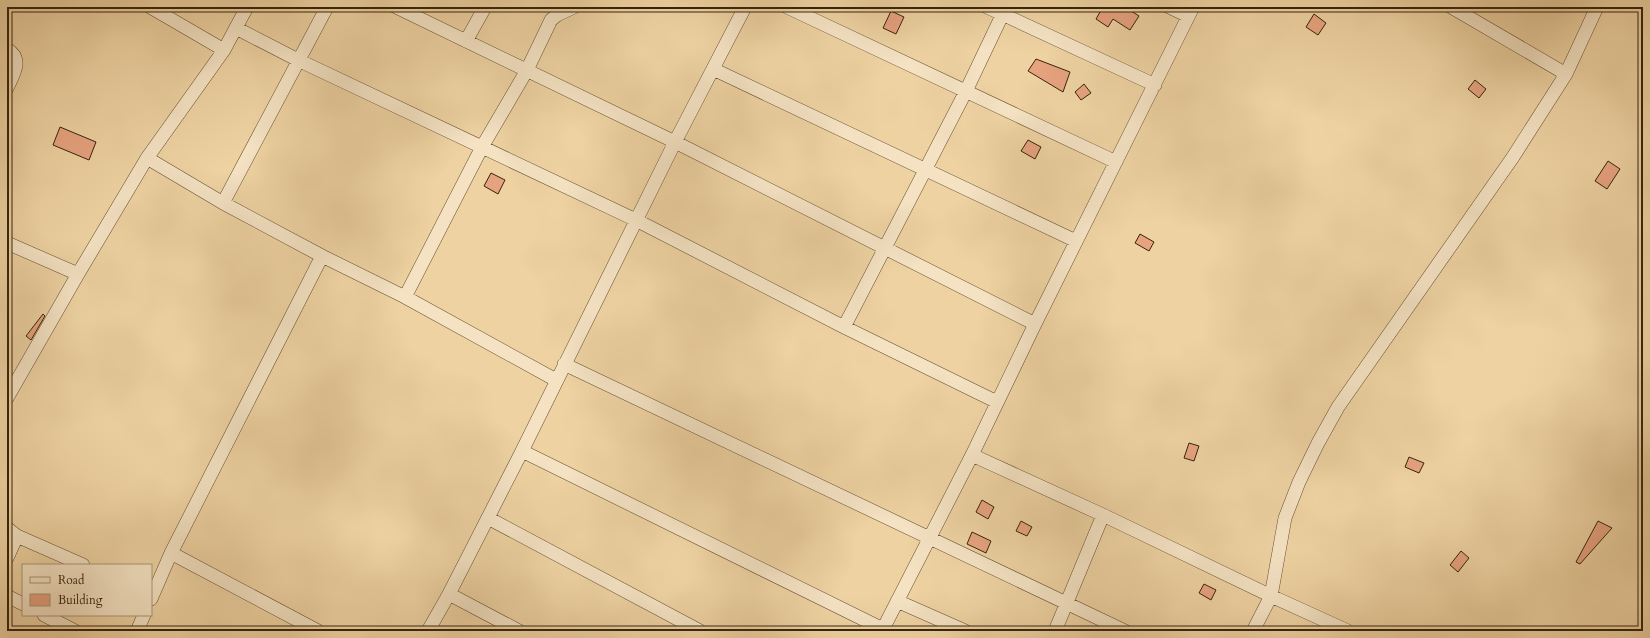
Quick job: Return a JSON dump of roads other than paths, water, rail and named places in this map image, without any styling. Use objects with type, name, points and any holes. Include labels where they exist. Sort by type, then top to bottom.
[{"type":"street","points":[[150,7],[224,50]]},
{"type":"street","points":[[7,398],[147,158],[224,50],[247,7]]},
{"type":"street","points":[[223,203],[327,7]]},
{"type":"street","points":[[396,7],[675,142],[1035,324]]},
{"type":"street","points":[[466,41],[485,7]]},
{"type":"street","points":[[405,297],[482,147],[527,70],[551,20],[557,15],[574,7]]},
{"type":"street","points":[[428,631],[488,518],[675,142],[745,7]]},
{"type":"street","points":[[787,7],[1116,162]]},
{"type":"street","points":[[986,7],[1004,11],[1155,86]]},
{"type":"street","points":[[522,451],[882,630],[972,455],[1076,241],[1191,12],[1169,7]]},
{"type":"street","points":[[1451,7],[1566,74]]},
{"type":"street","points":[[1253,631],[1271,596],[1285,518],[1299,482],[1318,443],[1338,407],[1513,157],[1566,74],[1597,7]]},
{"type":"street","points":[[844,327],[884,247],[966,91],[1004,11]]},
{"type":"street","points":[[236,28],[298,60],[636,220],[844,327],[997,402]]},
{"type":"street","points":[[7,50],[12,52],[16,58],[17,68],[7,88]]},
{"type":"street","points":[[713,69],[1076,241]]},
{"type":"street","points":[[147,158],[223,203],[322,256],[405,297],[556,380]]},
{"type":"street","points":[[7,243],[78,274]]},
{"type":"street","points":[[152,595],[171,553],[322,256]]},
{"type":"street","points":[[564,364],[1124,631]]},
{"type":"street","points":[[972,455],[1348,631]]},
{"type":"street","points":[[1055,631],[1103,515]]},
{"type":"street","points":[[488,518],[700,631]]},
{"type":"street","points":[[7,558],[12,532],[81,564]]},
{"type":"street","points":[[171,553],[318,631]]},
{"type":"street","points":[[449,594],[519,631]]},
{"type":"street","points":[[7,596],[22,604]]},
{"type":"street","points":[[896,601],[965,631]]},
{"type":"street","points":[[46,616],[74,631]]},
{"type":"street","points":[[137,631],[144,616]]}]
